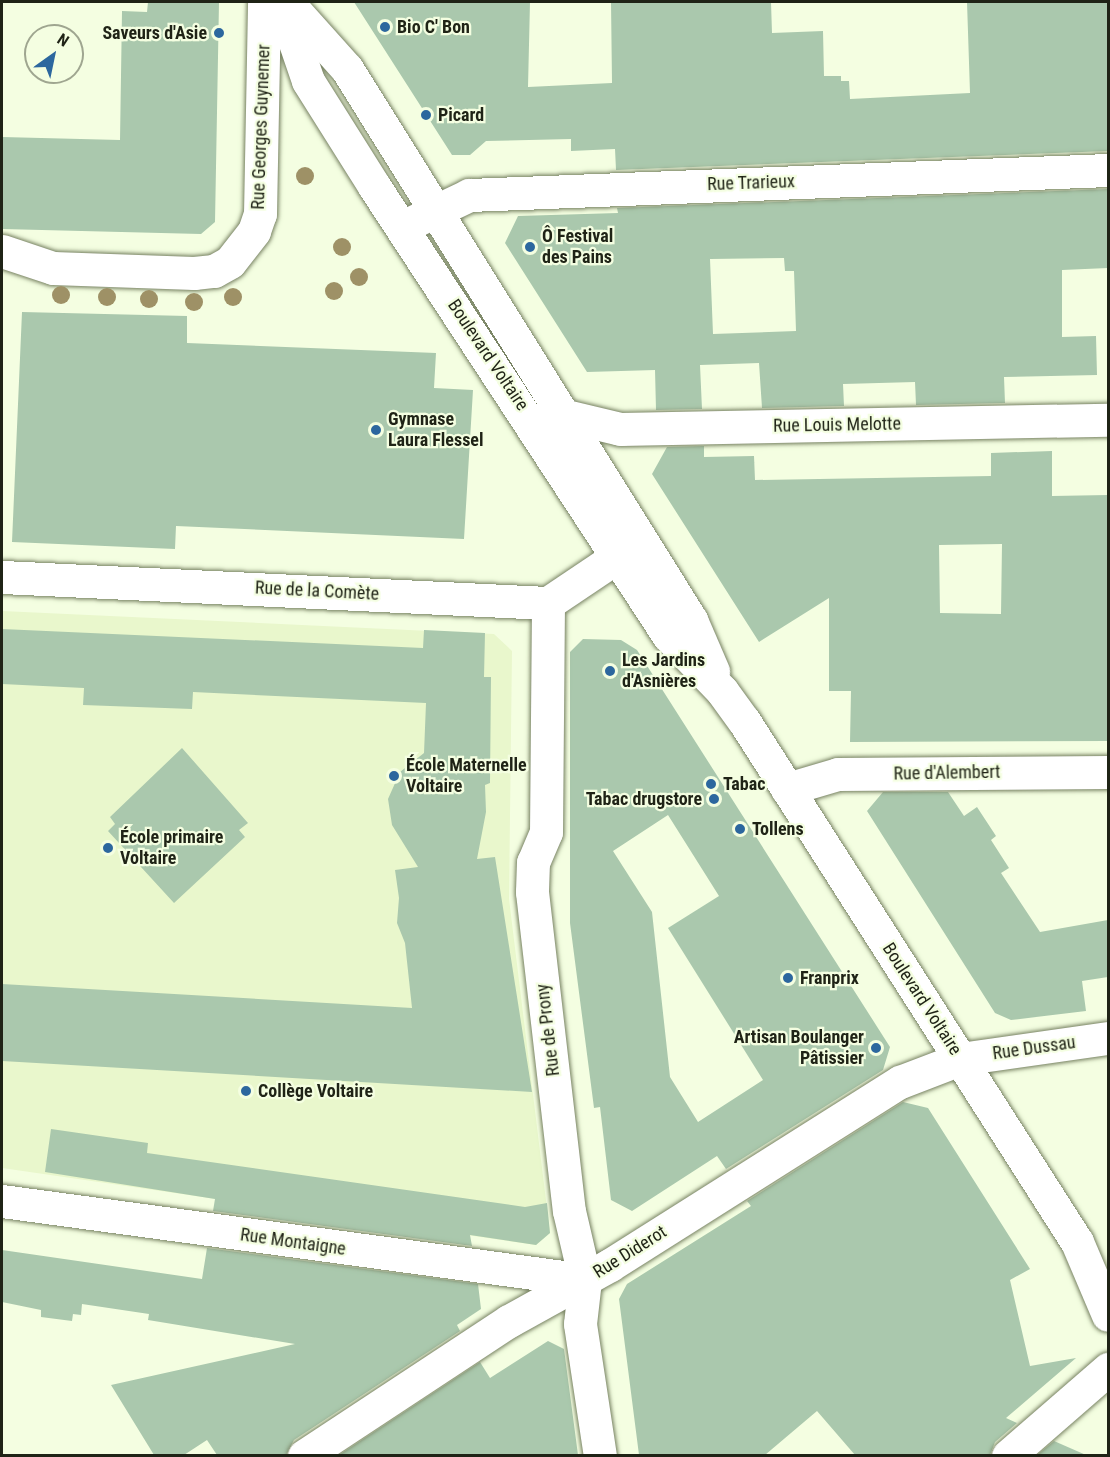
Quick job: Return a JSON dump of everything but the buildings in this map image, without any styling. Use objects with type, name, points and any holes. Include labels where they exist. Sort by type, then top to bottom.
[{"type":"street","name":"Rue Georges Guynemer","points":[[2,251],[53,268],[194,273],[214,271],[230,262],[254,231],[260,214],[264,2]]},
{"type":"street","name":"Boulevard Voltaire","points":[[281,2],[308,81],[668,635],[722,692],[787,789],[1077,1242],[1108,1315]]},
{"type":"street","name":"Boulevard Voltaire","points":[[286,2],[347,69],[435,208],[691,620],[722,692]]},
{"type":"street","name":"Rue Trarieux","points":[[402,227],[435,208],[469,195],[532,190],[1108,170]]},
{"type":"street","name":"Rue Louis Melotte","points":[[566,416],[620,429],[1108,420]]},
{"type":"street","points":[[548,603],[618,556]]},
{"type":"street","name":"Rue de la Comète","points":[[2,577],[548,603]]},
{"type":"street","name":"Rue de Prony","points":[[548,603],[546,832],[534,862],[532,892],[569,1211],[585,1280],[580,1324],[600,1455]]},
{"type":"street","name":"Rue d'Alembert","points":[[787,789],[838,774],[1108,772]]},
{"type":"street","name":"Rue Dussau","points":[[960,1059],[1108,1038]]},
{"type":"street","name":"Rue Diderot","points":[[304,1455],[509,1321],[585,1280],[900,1082],[960,1059]]},
{"type":"street","name":"Rue Montaigne","points":[[2,1201],[585,1280]]},
{"type":"street","points":[[1008,1455],[1108,1369]]},
{"type":"shaded area","points":[[2,611],[494,634],[512,651],[509,899],[550,1233],[536,1245],[2,1168]]},
{"type":"place","name":"Bio C' Bon","points":[[385,27]]},
{"type":"place","name":"Saveurs d'Asie","points":[[219,33]]},
{"type":"place","name":"Picard","points":[[426,115]]},
{"type":"place","name":"Ô Festival des Pains","points":[[530,247]]},
{"type":"place","name":"Gymnase Laura Flessel","points":[[376,430]]},
{"type":"place","name":"Les Jardins d'Asnières","points":[[610,671]]},
{"type":"place","name":"École Maternelle Voltaire","points":[[394,776]]},
{"type":"place","name":"Tabac","points":[[711,784]]},
{"type":"place","name":"Tabac drugstore","points":[[714,799]]},
{"type":"place","name":"Tollens","points":[[740,829]]},
{"type":"place","name":"École primaire Voltaire","points":[[108,848]]},
{"type":"place","name":"Franprix","points":[[788,978]]},
{"type":"place","name":"Artisan Boulanger Pâtissier","points":[[876,1048]]},
{"type":"place","name":"Collège Voltaire","points":[[246,1091]]}]
